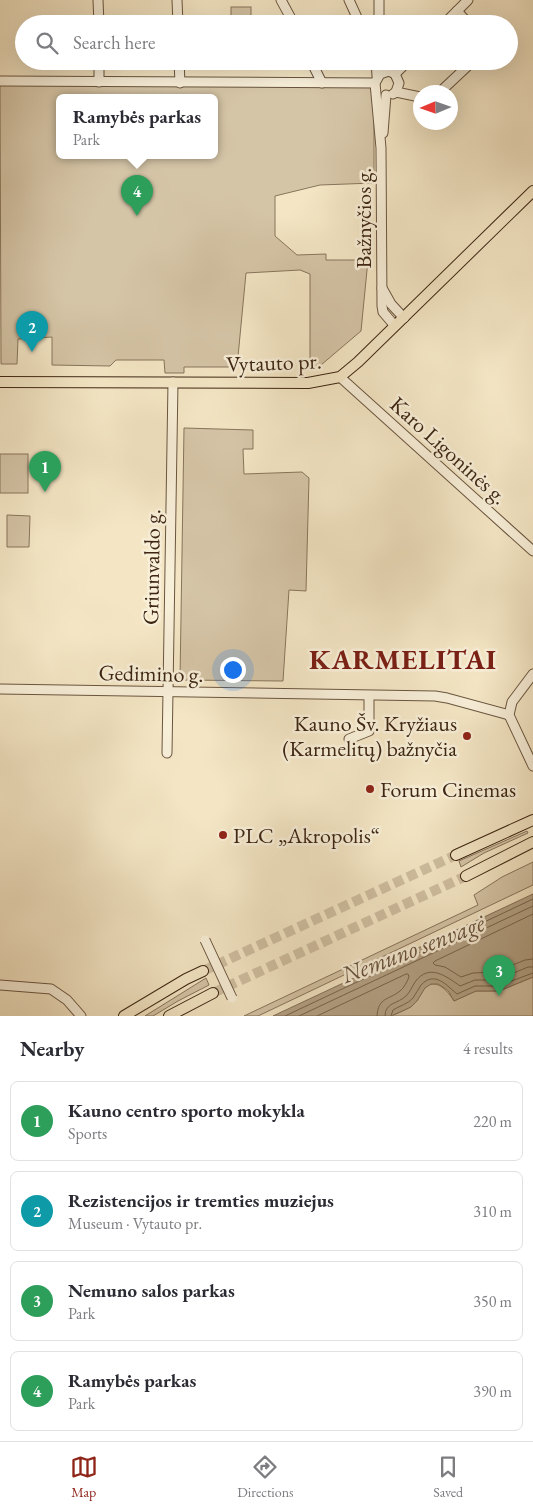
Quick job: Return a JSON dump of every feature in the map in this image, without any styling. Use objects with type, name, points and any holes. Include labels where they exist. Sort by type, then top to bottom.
[{"type":"main road","name":"Vytauto pr.","points":[[0,382],[308,384],[340,377],[404,318],[533,190]]},
{"type":"main road","points":[[456,855],[533,820]]},
{"type":"main road","points":[[466,876],[533,842]]},
{"type":"main road","points":[[124,1016],[178,983],[203,972]]},
{"type":"main road","points":[[169,1016],[213,993]]},
{"type":"street","points":[[98,0],[99,15]]},
{"type":"street","points":[[177,0],[178,15]]},
{"type":"street","points":[[281,0],[289,15]]},
{"type":"street","points":[[349,0],[356,15]]},
{"type":"street","points":[[378,0],[378,15]]},
{"type":"street","points":[[453,15],[468,0]]},
{"type":"street","points":[[457,11],[461,15]]},
{"type":"street","points":[[99,70],[99,82]]},
{"type":"street","points":[[179,70],[180,83]]},
{"type":"street","points":[[316,70],[322,82]]},
{"type":"street","name":"Bažnyčios g.","points":[[377,70],[379,80],[377,117],[381,148]]},
{"type":"street","name":"Bažnyčios g.","points":[[379,80],[382,70]]},
{"type":"street","points":[[0,81],[322,82],[379,80],[396,74],[400,70]]},
{"type":"street","points":[[447,85],[463,70]]},
{"type":"street","points":[[396,74],[399,83],[396,92]]},
{"type":"street","points":[[379,80],[386,95],[396,92],[413,96]]},
{"type":"street","name":"Bažnyčios g.","points":[[386,95],[381,148],[382,288],[383,312],[395,326]]},
{"type":"street","name":"Bažnyčios g.","points":[[382,288],[391,304],[404,318]]},
{"type":"street","name":"Karo Ligoninės g.","points":[[340,377],[533,551]]},
{"type":"street","name":"Griunvaldo g.","points":[[167,752],[173,382]]},
{"type":"street","points":[[533,674],[512,702],[508,714],[533,766]]},
{"type":"street","name":"Gedimino g.","points":[[0,689],[447,698],[508,714]]},
{"type":"street","points":[[349,739],[369,731],[369,696]]},
{"type":"street","points":[[205,940],[232,998]]},
{"type":"street","points":[[0,985],[51,989],[67,1000],[81,1016]]},
{"type":"shaded area","points":[[231,7],[251,7],[251,15],[231,15]]},
{"type":"shaded area","points":[[0,85],[371,87],[374,90],[374,183],[320,185],[275,196],[275,236],[297,255],[326,254],[326,260],[368,260],[361,331],[321,365],[310,368],[310,274],[300,270],[246,273],[237,367],[184,367],[184,373],[165,373],[164,360],[116,360],[110,366],[52,365],[52,337],[18,339],[17,364],[1,364]]},
{"type":"shaded area","points":[[184,428],[253,430],[253,449],[243,449],[244,474],[302,472],[309,478],[306,591],[289,590],[283,681],[180,680]]},
{"type":"shaded area","points":[[0,454],[28,454],[28,493],[0,493]]},
{"type":"shaded area","points":[[7,515],[30,516],[29,547],[7,547]]},
{"type":"shaded area","points":[[527,831],[528,833],[484,853],[461,867],[459,861]]},
{"type":"shaded area","points":[[533,862],[533,885],[258,1016],[244,1016],[478,905],[474,895],[502,877]]},
{"type":"shaded area","points":[[533,977],[533,1016],[391,1016],[413,1005],[428,985],[437,984],[441,986],[454,1001],[476,991],[499,991]]},
{"type":"shaded area","points":[[206,978],[209,985],[153,1016],[145,1016]]},
{"type":"water","points":[[533,894],[533,977],[499,991],[476,991],[454,1001],[449,992],[443,987],[438,984],[431,984],[425,988],[411,1007],[391,1016],[273,1016]]},
{"type":"tunnel","points":[[203,971],[456,855]]},
{"type":"tunnel","points":[[213,993],[466,876]]},
{"type":"place","name":"Ramybės parkas","points":[[137,216]]},
{"type":"place","name":"Rezistencijos ir tremties muziejus","points":[[32,352]]},
{"type":"place","name":"Kauno centro sporto mokykla","points":[[45,492]]},
{"type":"place","name":"Kauno Šv. Kryžiaus (Karmelitų) bažnyčia","points":[[467,736]]},
{"type":"place","name":"Forum Cinemas","points":[[370,789]]},
{"type":"place","name":"PLC „Akropolis“","points":[[223,835]]},
{"type":"place","name":"Nemuno salos parkas","points":[[499,996]]},
{"type":"district","name":"KARMELITAI","points":[[403,659]]},
{"type":"water label","name":"Nemuno senvagė","points":[[413,949]]}]
